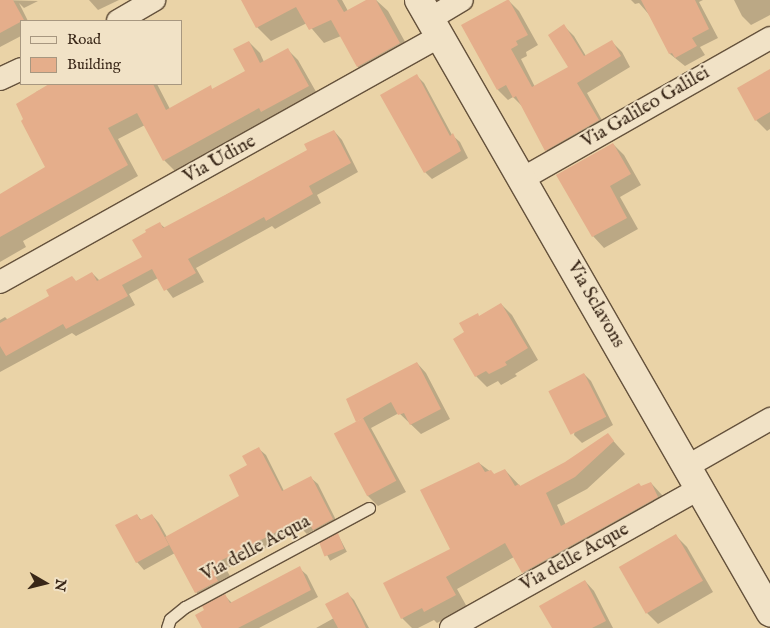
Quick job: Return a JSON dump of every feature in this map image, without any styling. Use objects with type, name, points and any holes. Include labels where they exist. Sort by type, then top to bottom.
[{"type":"street","points":[[120,20],[154,0]]},
{"type":"street","name":"Via Udine","points":[[0,282],[429,18],[462,0]]},
{"type":"street","name":"Via Sclavons","points":[[429,18],[770,612]]},
{"type":"street","name":"Via Galileo Galilei","points":[[522,179],[770,38]]},
{"type":"street","points":[[0,80],[20,70]]},
{"type":"street","name":"Via delle Acque","points":[[451,628],[693,478],[770,419]]},
{"type":"lane","name":"Via delle Acqua","points":[[166,628],[170,619],[185,607],[369,508]]},
{"type":"building","points":[[0,0],[13,0],[24,20],[20,20],[20,22],[0,33]]},
{"type":"building","points":[[241,0],[337,0],[344,12],[366,0],[376,0],[400,43],[357,67],[331,20],[309,30],[296,7],[256,28]]},
{"type":"building","points":[[509,0],[528,35],[516,41],[518,45],[511,49],[532,87],[568,67],[548,35],[564,24],[584,56],[612,40],[621,56],[577,83],[599,120],[545,151],[516,96],[513,98],[506,85],[497,90],[461,25]]},
{"type":"building","points":[[641,0],[695,0],[709,29],[692,38],[697,46],[675,58],[672,53],[669,54]]},
{"type":"building","points":[[249,41],[260,63],[288,48],[309,86],[261,112],[259,108],[163,161],[137,113],[108,128],[128,165],[0,237],[0,194],[45,167],[21,121],[23,119],[16,104],[47,85],[154,85],[166,110],[211,85],[212,89],[245,71],[233,49]]},
{"type":"building","points":[[770,69],[770,112],[755,121],[737,88]]},
{"type":"building","points":[[417,74],[450,136],[453,133],[461,151],[424,173],[380,95]]},
{"type":"building","points":[[334,130],[351,163],[309,186],[313,194],[266,221],[264,217],[188,259],[196,273],[164,291],[152,269],[122,285],[128,296],[66,329],[63,324],[6,356],[0,346],[0,323],[49,296],[46,290],[72,276],[76,281],[92,272],[97,281],[142,257],[132,240],[146,232],[145,230],[160,222],[163,228],[307,150],[304,144]]},
{"type":"building","points":[[613,143],[631,174],[610,186],[627,218],[592,237],[556,175]]},
{"type":"building","points":[[501,303],[528,348],[505,362],[507,365],[489,374],[486,371],[475,377],[453,339],[464,332],[459,323],[478,313],[479,316]]},
{"type":"building","points":[[417,362],[441,409],[410,425],[404,413],[398,415],[391,402],[356,422],[346,399]]},
{"type":"building","points":[[584,373],[606,417],[571,435],[548,391]]},
{"type":"building","points":[[363,418],[396,481],[367,496],[334,433]]},
{"type":"building","points":[[608,433],[614,441],[575,477],[546,493],[561,526],[639,483],[641,486],[651,482],[658,497],[522,573],[505,543],[446,577],[456,595],[424,612],[422,608],[401,619],[383,583],[450,549],[420,490],[479,462],[485,472],[491,470],[494,474],[505,469],[515,486],[519,484],[520,486],[565,462]]},
{"type":"building","points":[[259,447],[282,491],[311,476],[333,519],[313,530],[309,523],[299,528],[296,522],[220,561],[224,569],[214,574],[218,581],[195,593],[165,537],[239,496],[229,475],[247,465],[242,456]]},
{"type":"building","points":[[137,514],[140,520],[152,514],[169,545],[136,563],[115,525]]},
{"type":"building","points":[[338,533],[344,549],[324,556],[318,541]]},
{"type":"building","points":[[676,534],[703,581],[646,614],[619,567]]},
{"type":"building","points":[[300,566],[311,590],[238,628],[202,628],[195,615],[204,610],[202,606],[225,594],[230,603]]},
{"type":"building","points":[[585,580],[606,621],[592,628],[552,628],[539,606]]},
{"type":"building","points":[[348,592],[366,628],[338,628],[325,604]]}]
